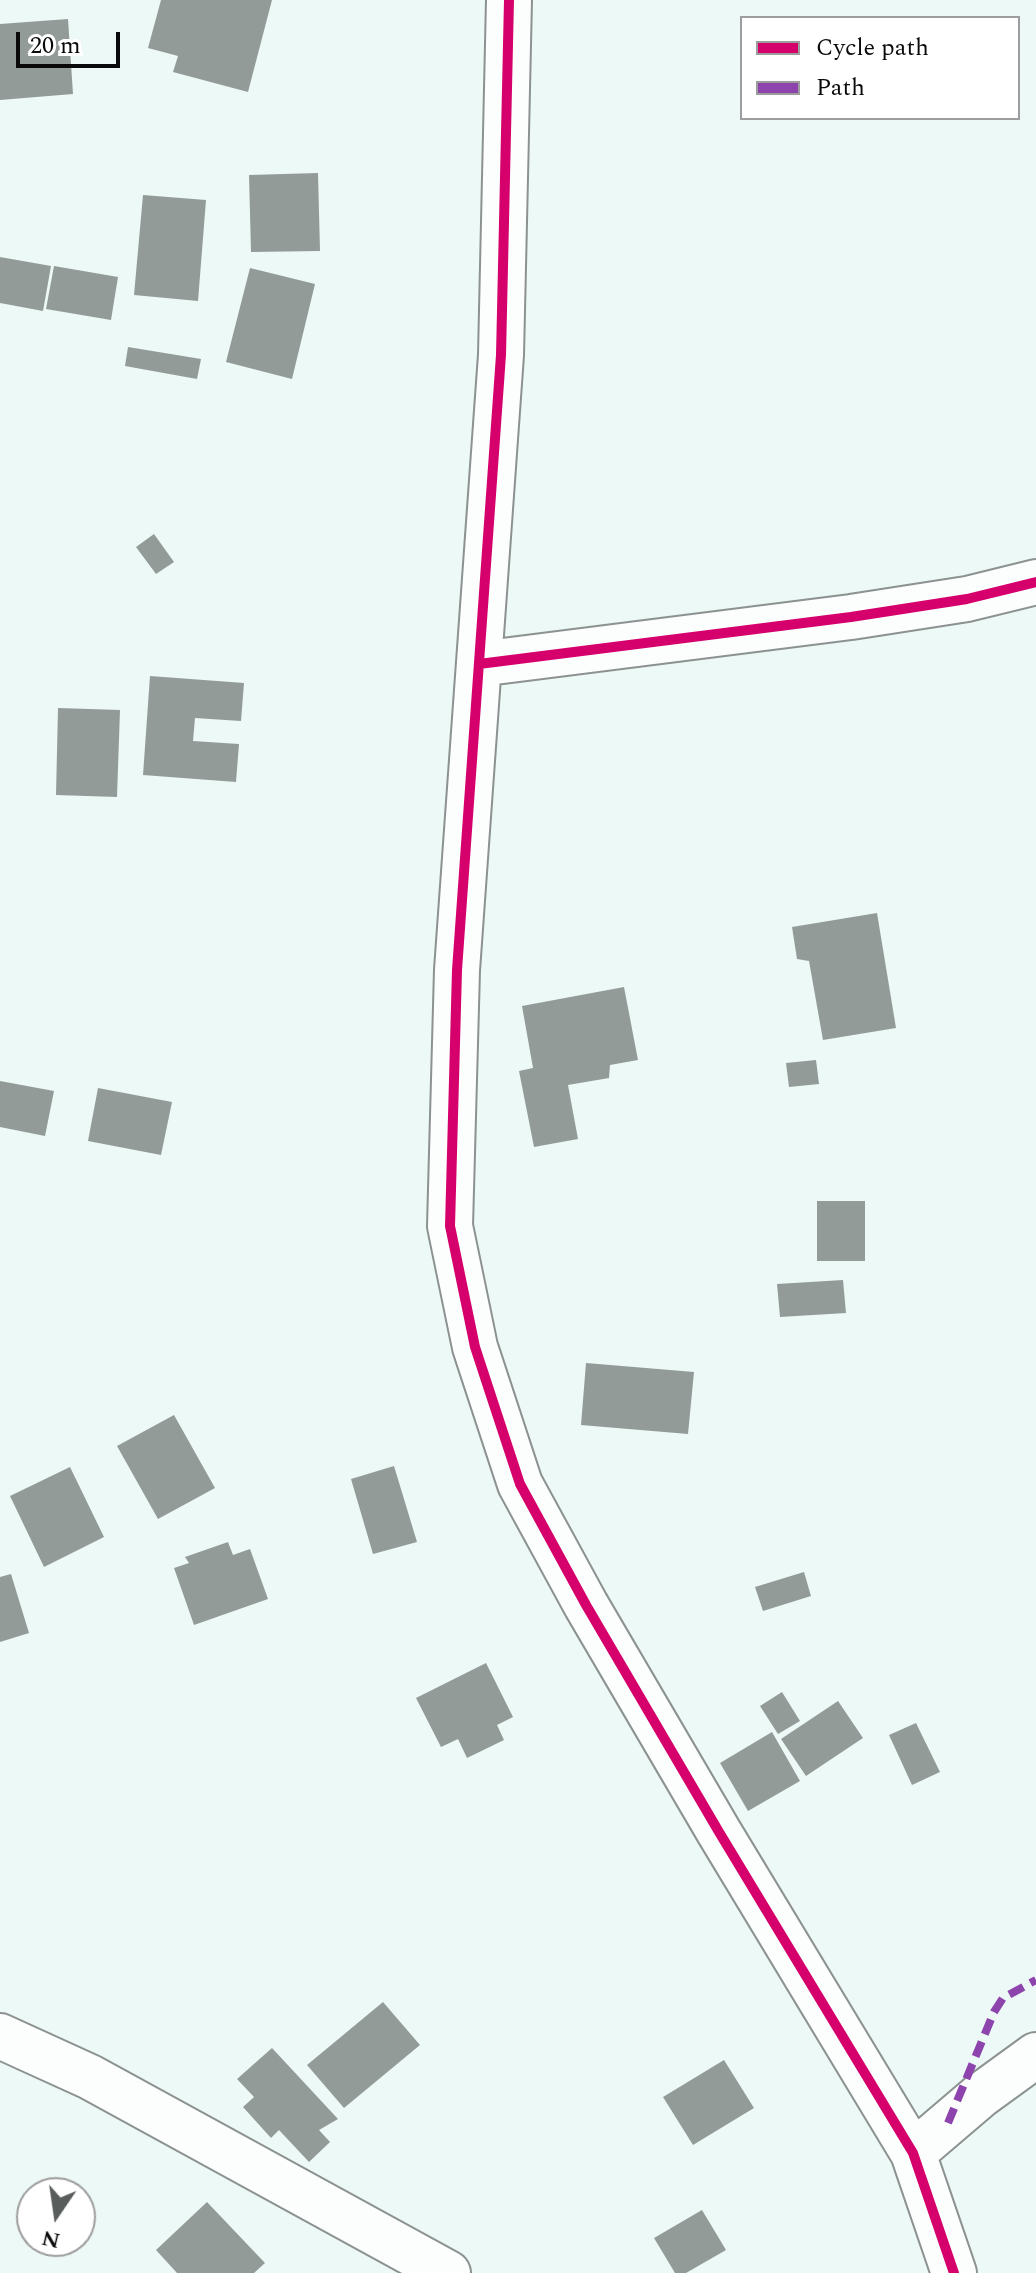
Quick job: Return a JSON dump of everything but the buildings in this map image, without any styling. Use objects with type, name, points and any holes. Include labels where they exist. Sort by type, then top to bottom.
[{"type":"street","points":[[509,0],[501,355],[457,970],[450,1226],[475,1347],[520,1484],[586,1605],[711,1819],[913,2153],[954,2273]]},
{"type":"street","points":[[479,664],[851,617],[967,599],[1036,582]]},
{"type":"street","points":[[0,2036],[90,2077],[448,2273]]},
{"type":"street","points":[[913,2153],[981,2095],[1036,2055]]},
{"type":"marked path","points":[[948,2123],[994,2012],[1003,1998],[1036,1980]]},
{"type":"cycle path","points":[[509,0],[501,355],[457,970],[450,1226],[475,1347],[520,1484],[586,1605],[719,1832],[913,2153],[954,2273]]},
{"type":"cycle path","points":[[479,664],[851,617],[967,599],[1036,582]]}]
